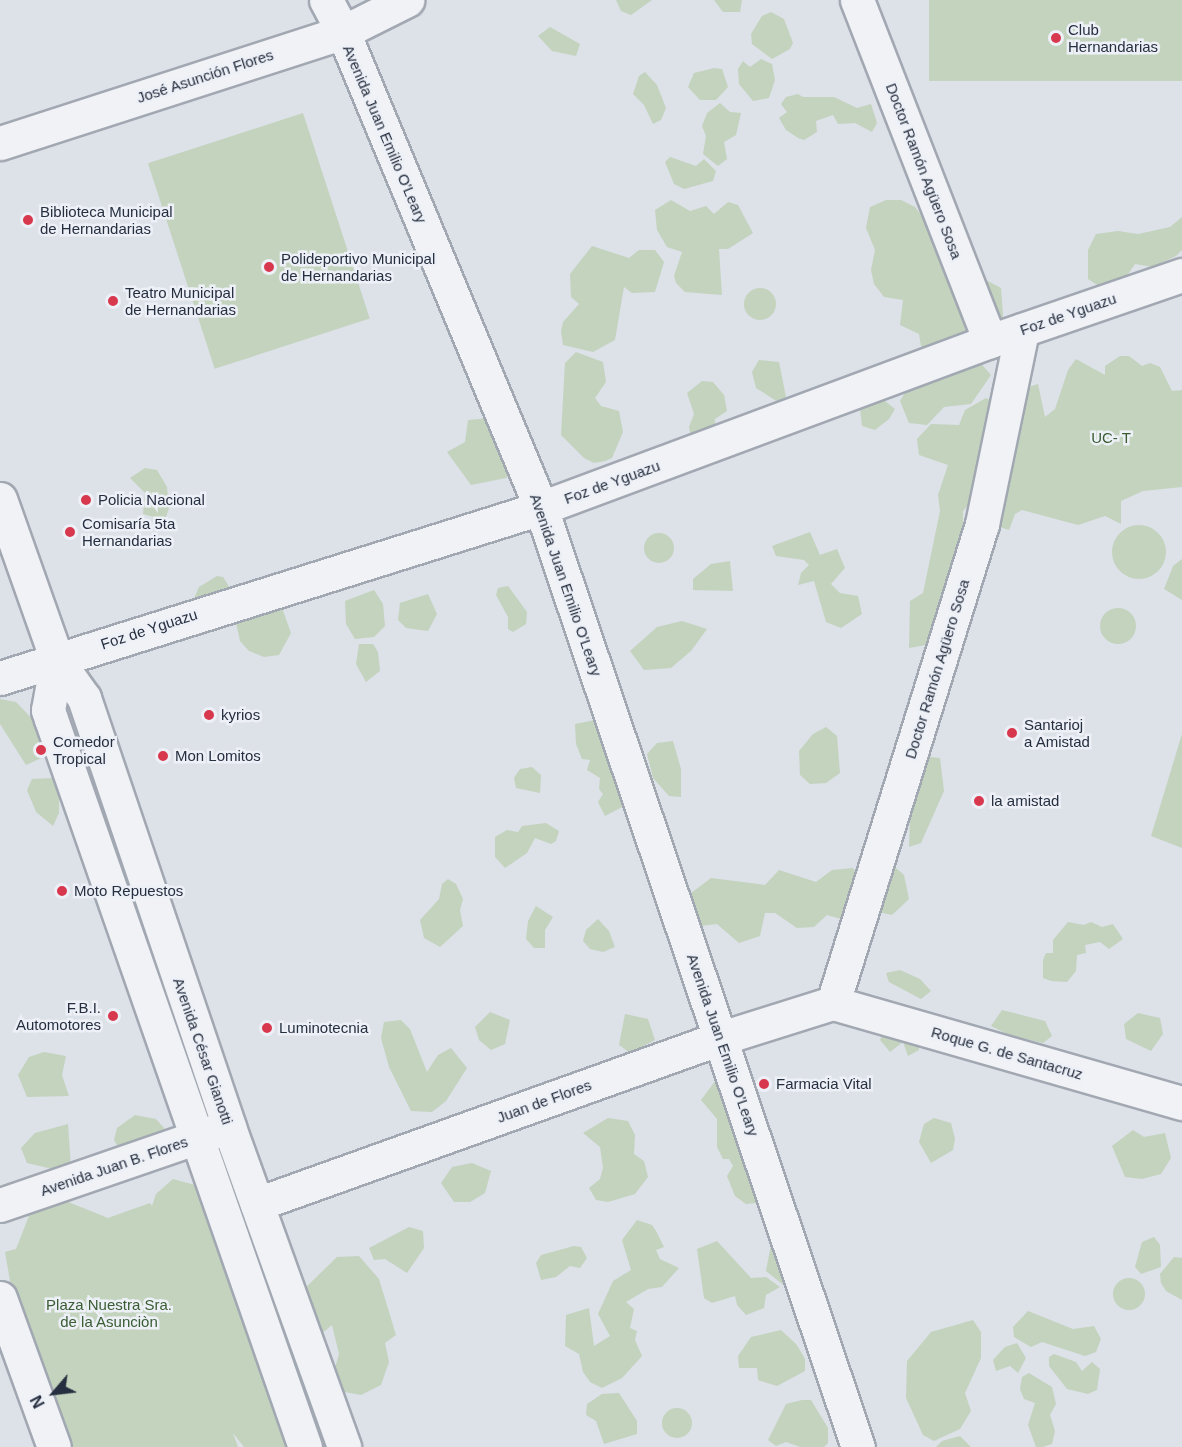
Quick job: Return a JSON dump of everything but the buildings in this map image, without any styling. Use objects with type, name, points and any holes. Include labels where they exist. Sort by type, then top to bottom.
[{"type":"street","name":"Avenida Juan Emilio O'Leary","points":[[326,0],[343,32],[530,511],[711,1042],[858,1447]]},
{"type":"street","name":"José Asunción Flores","points":[[0,143],[343,32],[407,0]]},
{"type":"street","name":"Doctor Ramón Agüero Sosa","points":[[857,0],[990,341]]},
{"type":"street","name":"Foz de Yguazu","points":[[0,678],[530,511],[990,341],[1182,275]]},
{"type":"street","name":"Doctor Ramón Agüero Sosa","points":[[833,1003],[982,524],[1022,330]]},
{"type":"street","name":"Avenida César Gianotti","points":[[0,499],[57,660],[84,698],[228,1127],[344,1447]]},
{"type":"street","name":"Avenida César Gianotti","points":[[57,660],[48,710],[305,1447]]},
{"type":"street","name":"Juan de Flores","points":[[256,1204],[711,1042],[833,1003]]},
{"type":"street","name":"Roque G. de Santacruz","points":[[833,1003],[1182,1102]]},
{"type":"street","name":"Avenida Juan Emilio O'Leary","points":[[711,1042],[836,1447]]},
{"type":"street","name":"Avenida Juan B. Flores","points":[[0,1205],[228,1127]]},
{"type":"street","points":[[0,1298],[54,1447]]},
{"type":"green space","points":[[616,0],[652,0],[631,15],[621,11]]},
{"type":"green space","points":[[714,0],[742,0],[740,12],[723,12]]},
{"type":"green space","name":"Club Hernandarias","points":[[929,0],[1182,0],[1182,81],[929,81]]},
{"type":"green space","points":[[771,12],[784,19],[793,43],[790,49],[772,59],[752,44],[751,34],[762,16]]},
{"type":"green space","points":[[550,27],[580,44],[576,56],[552,51],[538,36]]},
{"type":"green space","points":[[761,59],[772,64],[775,80],[769,98],[753,101],[739,84],[738,69],[743,61],[750,67]]},
{"type":"green space","points":[[714,68],[722,69],[728,87],[716,100],[700,100],[688,87],[694,73]]},
{"type":"green space","points":[[645,72],[657,85],[666,108],[661,120],[653,124],[644,105],[633,94],[639,76]]},
{"type":"green space","points":[[798,94],[803,97],[834,97],[857,108],[871,104],[877,123],[872,132],[855,123],[838,124],[833,115],[816,121],[817,132],[804,140],[798,138],[786,130],[779,118],[787,112],[781,104],[786,97]]},
{"type":"green space","points":[[720,103],[730,112],[741,113],[736,135],[724,142],[727,159],[718,166],[703,154],[706,136],[702,126],[707,113]]},
{"type":"green space","name":"Polideportivo Municipal de Hernandarias","points":[[303,113],[370,318],[215,369],[148,163]]},
{"type":"green space","points":[[670,157],[696,166],[704,159],[716,171],[713,181],[684,189],[674,184],[665,162]]},
{"type":"green space","points":[[671,200],[690,211],[706,206],[714,214],[728,202],[738,205],[753,233],[728,249],[719,249],[722,295],[685,292],[676,283],[674,276],[682,252],[667,247],[657,230],[655,210]]},
{"type":"green space","points":[[886,200],[901,200],[915,207],[974,285],[986,280],[1001,288],[1004,328],[929,352],[921,346],[919,334],[900,325],[903,300],[884,297],[874,284],[871,270],[875,250],[866,228],[870,207]]},
{"type":"green space","points":[[1182,217],[1182,250],[1176,256],[1153,267],[1135,264],[1122,283],[1112,286],[1097,285],[1088,279],[1088,250],[1096,234],[1118,231],[1138,234],[1170,227]]},
{"type":"green space","points":[[592,246],[629,258],[639,250],[655,250],[664,262],[655,292],[632,293],[624,287],[615,340],[593,352],[563,345],[561,331],[563,322],[579,304],[571,297],[570,274]]},
{"type":"green space","points":[[760,288],[771,293],[776,304],[771,315],[760,320],[749,315],[744,304],[749,293]]},
{"type":"green space","points":[[576,352],[603,362],[606,382],[595,398],[601,406],[619,411],[623,432],[612,458],[605,461],[594,463],[584,458],[561,435],[565,363]]},
{"type":"green space","name":"UC- T","points":[[1120,356],[1129,356],[1142,366],[1150,363],[1160,367],[1172,391],[1182,390],[1182,487],[1143,491],[1121,501],[1121,524],[1105,516],[1078,525],[1022,510],[1015,514],[1009,530],[991,524],[1026,388],[1038,384],[1045,417],[1055,409],[1068,370],[1076,359],[1105,375],[1105,366]]},
{"type":"green space","points":[[759,360],[779,362],[786,397],[778,402],[756,388],[752,372]]},
{"type":"green space","points":[[978,360],[991,375],[971,404],[944,407],[927,425],[909,423],[900,401],[909,386],[945,379],[951,369]]},
{"type":"green space","points":[[702,381],[713,382],[724,395],[727,411],[715,419],[715,430],[691,437],[689,427],[694,414],[687,393]]},
{"type":"green space","points":[[986,398],[992,401],[971,502],[963,511],[963,534],[954,569],[946,581],[926,645],[909,648],[910,601],[923,593],[940,511],[938,495],[948,465],[919,455],[917,439],[931,424],[959,425],[965,410]]},
{"type":"green space","points":[[868,400],[885,401],[895,409],[889,419],[875,430],[862,426],[860,408]]},
{"type":"green space","points":[[514,416],[532,459],[506,478],[471,485],[447,452],[465,442],[468,420]]},
{"type":"green space","points":[[145,468],[157,470],[167,487],[169,508],[165,520],[143,514],[145,493],[130,478]]},
{"type":"green space","points":[[1134,525],[1144,525],[1154,529],[1162,537],[1166,552],[1162,567],[1154,575],[1144,579],[1134,579],[1124,575],[1116,567],[1112,557],[1112,547],[1116,537],[1124,529]]},
{"type":"green space","points":[[810,532],[820,555],[837,549],[845,568],[831,584],[840,593],[858,596],[862,614],[841,628],[826,622],[814,581],[798,585],[801,573],[809,565],[804,560],[776,556],[772,546]]},
{"type":"green space","points":[[659,533],[670,537],[674,548],[670,559],[659,563],[648,559],[644,548],[648,537]]},
{"type":"green space","points":[[1182,559],[1182,600],[1164,589],[1173,566]]},
{"type":"green space","points":[[730,561],[733,591],[693,590],[693,579],[711,564]]},
{"type":"green space","points":[[217,576],[223,577],[231,590],[193,601],[199,587]]},
{"type":"green space","points":[[508,586],[527,612],[526,624],[513,632],[508,629],[508,617],[496,595],[498,588]]},
{"type":"green space","points":[[374,590],[383,604],[385,626],[374,637],[355,639],[346,624],[345,601]]},
{"type":"green space","points":[[428,594],[437,614],[428,631],[406,628],[398,620],[400,603]]},
{"type":"green space","points":[[268,601],[282,608],[291,633],[279,655],[264,657],[249,651],[240,641],[235,618]]},
{"type":"green space","points":[[1118,608],[1131,613],[1136,626],[1131,639],[1118,644],[1105,639],[1100,626],[1105,613]]},
{"type":"green space","points":[[682,621],[707,629],[691,651],[671,668],[644,670],[630,651],[657,627]]},
{"type":"green space","points":[[359,644],[373,644],[378,652],[380,671],[366,682],[356,664]]},
{"type":"green space","points":[[0,699],[16,702],[61,749],[26,765],[0,724]]},
{"type":"green space","points":[[595,720],[626,805],[605,816],[598,802],[603,794],[599,789],[600,778],[587,770],[590,760],[582,759],[576,744],[575,724]]},
{"type":"green space","points":[[826,727],[837,736],[840,773],[826,783],[810,784],[800,775],[799,751],[813,734]]},
{"type":"green space","points":[[1182,734],[1182,848],[1151,836]]},
{"type":"green space","points":[[673,741],[681,769],[681,797],[669,796],[653,778],[647,754],[657,743]]},
{"type":"green space","points":[[919,756],[940,758],[944,791],[921,843],[909,847],[910,816],[896,789]]},
{"type":"green space","points":[[532,767],[541,775],[540,793],[516,788],[514,778],[520,769]]},
{"type":"green space","points":[[53,778],[59,790],[59,813],[53,826],[36,812],[27,790],[32,779]]},
{"type":"green space","points":[[546,823],[559,831],[556,841],[551,844],[535,838],[527,853],[505,868],[495,857],[495,837],[507,830],[518,832],[522,826]]},
{"type":"green space","points":[[888,861],[904,875],[909,899],[892,915],[870,910]]},
{"type":"green space","points":[[853,868],[866,889],[861,907],[841,919],[827,915],[814,927],[797,928],[775,913],[765,913],[760,936],[739,943],[717,924],[684,928],[678,903],[711,878],[765,885],[779,870],[816,882],[832,870]]},
{"type":"green space","points":[[448,879],[456,884],[463,899],[460,910],[463,926],[440,947],[424,938],[420,920],[439,899],[442,884]]},
{"type":"green space","points":[[536,906],[553,917],[545,930],[545,948],[534,948],[526,939],[528,921]]},
{"type":"green space","points":[[598,919],[609,931],[615,947],[603,952],[590,949],[583,941],[586,930]]},
{"type":"green space","points":[[1068,922],[1084,925],[1091,922],[1102,927],[1113,924],[1123,939],[1109,949],[1100,942],[1085,945],[1086,953],[1077,955],[1076,971],[1067,982],[1051,981],[1043,978],[1043,960],[1046,953],[1053,953],[1053,940]]},
{"type":"green space","points":[[900,970],[920,979],[931,991],[921,999],[889,982],[886,973]]},
{"type":"green space","points":[[1002,1010],[1045,1021],[1052,1036],[1043,1043],[1011,1036],[991,1026]]},
{"type":"green space","points":[[490,1012],[510,1020],[505,1044],[491,1050],[479,1040],[475,1027]]},
{"type":"green space","points":[[1138,1013],[1160,1018],[1163,1034],[1151,1051],[1126,1039],[1124,1024]]},
{"type":"green space","points":[[625,1014],[648,1019],[655,1040],[630,1053],[619,1045]]},
{"type":"green space","points":[[401,1020],[410,1029],[427,1072],[438,1055],[451,1048],[467,1068],[446,1101],[432,1112],[411,1111],[389,1067],[381,1038],[384,1022]]},
{"type":"green space","points":[[886,1026],[920,1036],[919,1050],[908,1056],[903,1042],[890,1052],[880,1040]]},
{"type":"green space","points":[[44,1052],[66,1056],[62,1075],[69,1096],[27,1097],[18,1075],[29,1057]]},
{"type":"green space","points":[[728,1077],[765,1197],[757,1203],[746,1204],[735,1196],[727,1176],[733,1166],[729,1159],[723,1159],[717,1147],[717,1119],[701,1100],[716,1080]]},
{"type":"green space","points":[[135,1115],[156,1119],[164,1128],[164,1137],[122,1154],[114,1140],[117,1128]]},
{"type":"green space","points":[[608,1118],[628,1121],[635,1135],[634,1154],[644,1161],[648,1177],[635,1194],[608,1202],[596,1200],[589,1188],[600,1179],[603,1168],[600,1147],[583,1133]]},
{"type":"green space","points":[[934,1118],[951,1123],[955,1139],[953,1150],[931,1163],[919,1142],[924,1124]]},
{"type":"green space","points":[[68,1124],[71,1168],[57,1170],[27,1163],[21,1148],[35,1133]]},
{"type":"green space","points":[[1133,1130],[1144,1137],[1165,1133],[1171,1158],[1161,1174],[1142,1179],[1125,1177],[1112,1146]]},
{"type":"green space","points":[[472,1163],[491,1171],[485,1193],[470,1202],[454,1202],[441,1183],[452,1167]]},
{"type":"green space","name":"Plaza Nuestra Sra. de la Asunciòn","points":[[173,1179],[195,1185],[210,1201],[308,1447],[244,1447],[233,1433],[238,1447],[60,1447],[29,1390],[5,1252],[16,1249],[34,1203],[56,1197],[108,1218],[150,1203],[152,1206],[156,1194]]},
{"type":"green space","points":[[637,1220],[652,1225],[656,1231],[664,1247],[656,1250],[660,1259],[679,1268],[662,1287],[648,1289],[626,1302],[634,1309],[630,1328],[637,1331],[635,1340],[642,1356],[622,1378],[602,1388],[590,1382],[583,1372],[579,1354],[565,1346],[566,1315],[589,1308],[594,1346],[610,1336],[598,1314],[613,1281],[631,1270],[622,1240]]},
{"type":"green space","points":[[797,1223],[808,1240],[806,1260],[787,1288],[766,1271],[773,1234]]},
{"type":"green space","points":[[409,1227],[423,1231],[424,1248],[407,1273],[385,1259],[374,1260],[369,1248]]},
{"type":"green space","points":[[1154,1237],[1160,1245],[1161,1267],[1141,1274],[1135,1267],[1142,1242]]},
{"type":"green space","points":[[717,1241],[751,1278],[766,1277],[780,1287],[766,1295],[764,1308],[746,1315],[737,1305],[735,1296],[712,1303],[704,1298],[697,1249]]},
{"type":"green space","points":[[574,1246],[581,1247],[587,1258],[580,1268],[570,1266],[556,1277],[541,1280],[536,1263],[541,1255]]},
{"type":"green space","points":[[359,1256],[379,1279],[396,1335],[385,1343],[389,1362],[381,1385],[361,1395],[329,1389],[339,1354],[332,1325],[321,1334],[297,1296],[337,1257]]},
{"type":"green space","points":[[1174,1257],[1182,1258],[1182,1300],[1166,1291],[1161,1283],[1160,1274]]},
{"type":"green space","points":[[1129,1278],[1140,1283],[1145,1294],[1140,1305],[1129,1310],[1118,1305],[1113,1294],[1118,1283]]},
{"type":"green space","points":[[1028,1311],[1073,1329],[1094,1326],[1101,1339],[1096,1352],[1085,1356],[1042,1342],[1031,1347],[1014,1337],[1013,1327]]},
{"type":"green space","points":[[973,1320],[981,1332],[981,1358],[965,1393],[971,1411],[960,1429],[934,1441],[923,1435],[906,1398],[907,1361],[931,1332]]},
{"type":"green space","points":[[781,1330],[797,1345],[805,1359],[805,1371],[777,1386],[758,1380],[757,1368],[739,1368],[738,1356],[751,1337]]},
{"type":"green space","points":[[1017,1343],[1026,1358],[1018,1373],[1010,1366],[996,1371],[993,1360],[1005,1347]]},
{"type":"green space","points":[[1054,1354],[1076,1362],[1082,1371],[1092,1362],[1100,1369],[1097,1390],[1088,1394],[1067,1389],[1049,1366],[1049,1357]]},
{"type":"green space","points":[[1029,1373],[1052,1387],[1056,1404],[1050,1415],[1055,1431],[1052,1444],[1043,1447],[1036,1447],[1028,1425],[1035,1403],[1024,1399],[1020,1389],[1022,1377]]},
{"type":"green space","points":[[619,1393],[637,1421],[637,1434],[604,1444],[596,1421],[586,1415],[587,1404],[602,1394]]},
{"type":"green space","points":[[811,1400],[828,1428],[828,1443],[824,1447],[800,1447],[786,1442],[776,1446],[768,1440],[786,1404]]},
{"type":"green space","points":[[677,1408],[688,1412],[692,1423],[688,1434],[677,1438],[666,1434],[662,1423],[666,1412]]},
{"type":"green space","points":[[960,1436],[971,1447],[936,1447],[942,1441]]},
{"type":"place","name":"Club Hernandarias","points":[[1056,38]]},
{"type":"place","name":"Biblioteca Municipal de Hernandarias","points":[[28,220]]},
{"type":"place","name":"Polideportivo Municipal de Hernandarias","points":[[269,267]]},
{"type":"place","name":"Teatro Municipal de Hernandarias","points":[[113,301]]},
{"type":"place","name":"Policia Nacional","points":[[86,500]]},
{"type":"place","name":"Comisaría 5ta Hernandarias","points":[[70,532]]},
{"type":"place","name":"kyrios","points":[[209,715]]},
{"type":"place","name":"Santarioj a Amistad","points":[[1012,733]]},
{"type":"place","name":"Comedor Tropical","points":[[41,750]]},
{"type":"place","name":"Mon Lomitos","points":[[163,756]]},
{"type":"place","name":"la amistad","points":[[979,801]]},
{"type":"place","name":"Moto Repuestos","points":[[62,891]]},
{"type":"place","name":"F.B.I. Automotores","points":[[113,1016]]},
{"type":"place","name":"Luminotecnia","points":[[267,1028]]},
{"type":"place","name":"Farmacia Vital","points":[[764,1084]]}]
